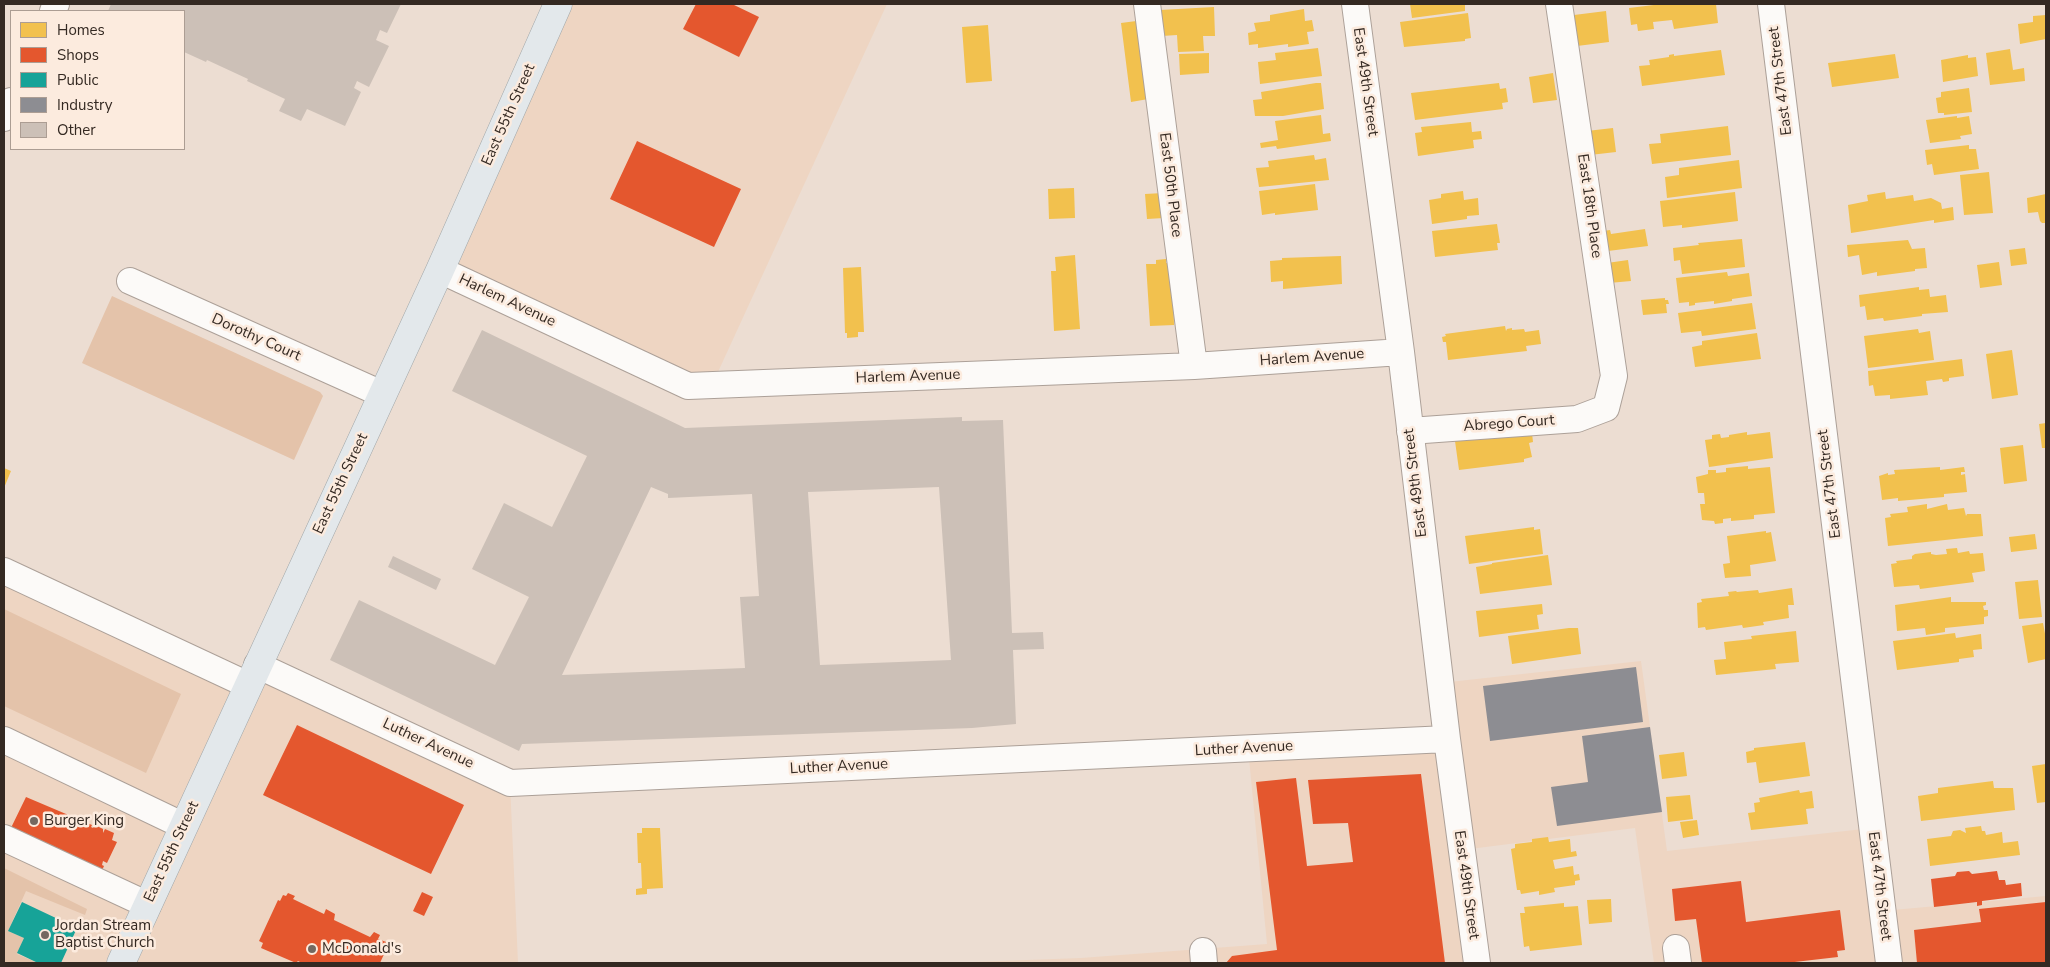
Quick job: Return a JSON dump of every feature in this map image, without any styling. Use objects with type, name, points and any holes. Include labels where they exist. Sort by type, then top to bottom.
[{"type":"main road","name":"East 55th Street","points":[[121,963],[440,270],[558,4]]},
{"type":"street","name":"East 50th Place","points":[[1147,4],[1194,366]]},
{"type":"street","name":"East 49th Street","points":[[1355,4],[1401,352],[1447,739],[1477,963]]},
{"type":"street","name":"East 18th Place","points":[[1559,4],[1614,376],[1606,408]]},
{"type":"street","name":"East 47th Street","points":[[1771,4],[1888,963]]},
{"type":"street","points":[[4,118],[10,103]]},
{"type":"street","name":"Harlem Avenue","points":[[440,270],[688,386],[1194,366],[1401,352]]},
{"type":"street","name":"Dorothy Court","points":[[130,281],[382,394]]},
{"type":"street","name":"Abrego Court","points":[[1410,431],[1576,419],[1606,408]]},
{"type":"street","name":"Luther Avenue","points":[[4,571],[510,783],[1447,739]]},
{"type":"street","points":[[4,740],[184,826]]},
{"type":"street","points":[[4,838],[148,905]]},
{"type":"shaded area","points":[[558,4],[887,4],[712,385],[440,270]]},
{"type":"shaded area","points":[[112,296],[320,392],[323,396],[294,460],[82,363]]},
{"type":"shaded area","points":[[4,571],[247,685],[257,665],[510,783],[518,963],[4,963]]},
{"type":"shaded area","points":[[4,609],[181,694],[146,773],[4,706]]},
{"type":"shaded area","points":[[1641,661],[1667,851],[1872,828],[1882,911],[2046,896],[2046,963],[1654,963],[1635,828],[1462,850],[1477,963],[946,963],[1081,958],[1267,944],[1248,748],[1447,739],[1440,683]]},
{"type":"shaded area","points":[[4,868],[87,909],[85,915],[26,891],[8,931],[24,938],[17,954],[38,963],[4,963]]},
{"type":"building: Homes","points":[[1410,4],[1465,4],[1465,11],[1412,18]]},
{"type":"building: Homes","points":[[1662,4],[1716,4],[1718,23],[1674,29],[1672,20],[1653,22],[1654,29],[1638,31],[1637,24],[1631,25],[1629,8]]},
{"type":"building: Homes","points":[[1214,7],[1215,36],[1203,36],[1204,51],[1178,52],[1177,35],[1162,36],[1160,10]]},
{"type":"building: Homes","points":[[1304,9],[1305,21],[1312,20],[1314,31],[1307,32],[1309,44],[1288,47],[1288,44],[1258,48],[1258,44],[1249,45],[1248,33],[1256,31],[1254,23],[1270,21],[1270,15]]},
{"type":"building: Homes","points":[[1606,11],[1609,42],[1577,46],[1574,15]]},
{"type":"building: Homes","points":[[1468,13],[1471,38],[1465,39],[1465,41],[1404,47],[1400,22]]},
{"type":"building: Homes","points":[[2046,15],[2046,39],[2020,44],[2018,24],[2033,22],[2033,16]]},
{"type":"building: Homes","points":[[1144,20],[1154,98],[1131,102],[1121,23]]},
{"type":"building: Homes","points":[[988,25],[992,81],[966,83],[962,27]]},
{"type":"building: Homes","points":[[1318,48],[1322,76],[1260,84],[1258,62],[1276,60],[1275,53]]},
{"type":"building: Homes","points":[[2010,49],[2013,70],[2024,68],[2025,81],[1990,85],[1986,53]]},
{"type":"building: Homes","points":[[1721,50],[1725,75],[1642,86],[1639,66],[1650,65],[1649,60],[1669,57],[1669,55],[1674,54],[1674,56]]},
{"type":"building: Homes","points":[[1209,53],[1209,73],[1180,75],[1179,54]]},
{"type":"building: Homes","points":[[1895,54],[1899,78],[1832,87],[1828,63]]},
{"type":"building: Homes","points":[[1968,55],[1968,58],[1976,57],[1978,76],[1943,82],[1941,60]]},
{"type":"building: Homes","points":[[1553,73],[1557,100],[1533,103],[1529,77]]},
{"type":"building: Homes","points":[[1321,83],[1324,109],[1283,116],[1255,116],[1253,100],[1262,99],[1261,92]]},
{"type":"building: Homes","points":[[1499,83],[1500,89],[1506,88],[1508,102],[1502,103],[1503,109],[1415,120],[1411,93]]},
{"type":"building: Homes","points":[[1969,88],[1972,112],[1944,115],[1944,113],[1938,113],[1936,98],[1941,97],[1941,92]]},
{"type":"building: Homes","points":[[1321,115],[1323,134],[1330,133],[1331,141],[1277,149],[1276,146],[1261,148],[1260,143],[1278,140],[1275,121]]},
{"type":"building: Homes","points":[[1957,116],[1957,118],[1969,116],[1972,134],[1960,136],[1961,139],[1930,143],[1926,120]]},
{"type":"building: Homes","points":[[1471,122],[1472,132],[1481,131],[1482,139],[1473,140],[1474,148],[1418,156],[1415,133],[1422,132],[1421,127]]},
{"type":"building: Homes","points":[[1728,126],[1731,155],[1652,164],[1649,144],[1661,143],[1660,134]]},
{"type":"building: Homes","points":[[1613,128],[1616,152],[1590,155],[1587,131]]},
{"type":"building: Homes","points":[[1969,145],[1969,149],[1976,149],[1979,169],[1934,175],[1932,164],[1927,165],[1925,150]]},
{"type":"building: Homes","points":[[1314,155],[1315,160],[1326,158],[1329,180],[1259,187],[1256,168],[1269,167],[1268,161]]},
{"type":"building: Homes","points":[[1739,160],[1742,188],[1667,198],[1665,177],[1679,175],[1679,168]]},
{"type":"building: Homes","points":[[1989,172],[1993,213],[1964,215],[1960,175]]},
{"type":"building: Homes","points":[[1315,184],[1318,210],[1262,215],[1259,191]]},
{"type":"building: Homes","points":[[1074,188],[1075,218],[1049,219],[1048,189]]},
{"type":"building: Homes","points":[[1463,191],[1464,200],[1478,198],[1479,215],[1467,216],[1467,219],[1432,224],[1429,200],[1441,198],[1441,194]]},
{"type":"building: Homes","points":[[1735,192],[1738,221],[1682,228],[1682,225],[1663,227],[1660,201]]},
{"type":"building: Homes","points":[[1885,192],[1886,199],[1913,195],[1914,201],[1931,198],[1941,203],[1942,209],[1953,207],[1954,220],[1934,223],[1934,220],[1851,233],[1848,205],[1868,201],[1867,195]]},
{"type":"building: Homes","points":[[1163,193],[1164,218],[1147,219],[1145,194]]},
{"type":"building: Homes","points":[[2046,194],[2046,223],[2042,223],[2038,212],[2028,213],[2027,198]]},
{"type":"building: Homes","points":[[1497,224],[1500,243],[1497,243],[1498,250],[1435,257],[1432,231]]},
{"type":"building: Homes","points":[[1645,229],[1648,246],[1600,252],[1603,231],[1610,230],[1611,234]]},
{"type":"building: Homes","points":[[1742,239],[1745,267],[1682,274],[1680,260],[1674,261],[1673,248],[1699,245],[1698,243]]},
{"type":"building: Homes","points":[[1908,240],[1912,249],[1925,248],[1927,268],[1877,276],[1877,272],[1862,275],[1859,255],[1848,257],[1847,245]]},
{"type":"building: Homes","points":[[2025,248],[2027,264],[2011,266],[2009,250]]},
{"type":"building: Homes","points":[[1075,255],[1080,329],[1054,331],[1051,271],[1056,271],[1055,257]]},
{"type":"building: Homes","points":[[1341,256],[1342,284],[1283,289],[1283,281],[1271,282],[1270,261],[1282,260],[1282,258]]},
{"type":"building: Homes","points":[[1166,259],[1166,263],[1172,263],[1174,325],[1150,326],[1146,264],[1156,264],[1156,260]]},
{"type":"building: Homes","points":[[1628,260],[1631,281],[1609,283],[1607,263]]},
{"type":"building: Homes","points":[[1999,262],[2002,285],[1980,288],[1977,265]]},
{"type":"building: Homes","points":[[861,267],[864,332],[858,332],[858,337],[847,338],[847,333],[845,333],[843,268]]},
{"type":"building: Homes","points":[[1727,272],[1728,276],[1749,273],[1752,296],[1714,304],[1714,301],[1695,303],[1695,305],[1689,306],[1689,302],[1679,303],[1676,278]]},
{"type":"building: Homes","points":[[1919,287],[1919,290],[1929,289],[1930,297],[1946,295],[1948,312],[1922,314],[1922,316],[1884,321],[1883,318],[1867,320],[1865,306],[1860,307],[1859,295]]},
{"type":"building: Homes","points":[[1665,298],[1669,304],[1666,304],[1667,313],[1643,315],[1641,300]]},
{"type":"building: Homes","points":[[1752,303],[1756,329],[1702,336],[1701,331],[1681,333],[1678,313]]},
{"type":"building: Homes","points":[[1505,326],[1506,331],[1512,328],[1512,330],[1524,329],[1525,332],[1539,330],[1541,344],[1526,346],[1527,351],[1448,360],[1446,342],[1443,342],[1442,337],[1446,336],[1445,334]]},
{"type":"building: Homes","points":[[1918,329],[1919,333],[1930,331],[1934,360],[1868,368],[1864,336]]},
{"type":"building: Homes","points":[[1757,333],[1761,359],[1695,367],[1692,347],[1702,345],[1702,341]]},
{"type":"building: Homes","points":[[2012,350],[2018,395],[1992,399],[1986,354]]},
{"type":"building: Homes","points":[[1962,359],[1964,376],[1949,378],[1949,381],[1943,382],[1942,379],[1926,381],[1928,395],[1890,399],[1890,395],[1875,396],[1873,385],[1869,386],[1868,371]]},
{"type":"building: Homes","points":[[2046,423],[2046,448],[2042,448],[2039,424]]},
{"type":"building: Homes","points":[[1747,432],[1747,435],[1770,432],[1773,458],[1709,467],[1705,440],[1712,439],[1712,435],[1720,434],[1721,438]]},
{"type":"building: Homes","points":[[1532,433],[1533,442],[1529,443],[1532,457],[1524,459],[1524,462],[1459,470],[1455,441]]},
{"type":"building: Homes","points":[[2023,445],[2027,481],[2004,484],[2000,448]]},
{"type":"building: Homes","points":[[1748,466],[1748,469],[1770,467],[1775,513],[1754,515],[1754,519],[1731,521],[1731,518],[1723,519],[1723,523],[1715,524],[1714,521],[1702,520],[1700,504],[1705,504],[1704,493],[1698,493],[1696,477],[1708,474],[1708,470],[1716,470],[1716,473],[1726,472],[1726,468]]},
{"type":"building: Homes","points":[[1940,467],[1940,470],[1964,467],[1965,472],[1961,472],[1961,475],[1965,474],[1967,492],[1944,494],[1944,497],[1898,501],[1898,498],[1882,500],[1879,476],[1888,473],[1888,475],[1895,474],[1894,470]]},
{"type":"building: Homes","points":[[4,468],[11,471],[4,488]]},
{"type":"building: Homes","points":[[1927,504],[1927,509],[1947,504],[1948,510],[1964,508],[1966,516],[1967,514],[1981,514],[1983,536],[1888,546],[1885,518],[1891,517],[1890,514],[1908,512],[1907,507]]},
{"type":"building: Homes","points":[[1534,527],[1534,530],[1540,529],[1543,554],[1469,564],[1465,536]]},
{"type":"building: Homes","points":[[1766,531],[1766,533],[1771,532],[1776,561],[1750,565],[1751,576],[1725,578],[1723,564],[1730,563],[1727,536]]},
{"type":"building: Homes","points":[[2035,534],[2037,549],[2011,552],[2009,537]]},
{"type":"building: Homes","points":[[1957,548],[1958,553],[1969,551],[1970,554],[1983,553],[1985,571],[1972,573],[1974,582],[1920,589],[1919,585],[1894,587],[1891,564],[1897,563],[1896,561],[1912,559],[1912,556],[1915,554],[1931,552],[1931,554],[1936,555],[1947,554],[1946,549]]},
{"type":"building: Homes","points":[[1548,555],[1552,585],[1480,594],[1476,567]]},
{"type":"building: Homes","points":[[2038,580],[2042,617],[2019,619],[2015,582]]},
{"type":"building: Homes","points":[[1792,588],[1794,605],[1788,605],[1789,618],[1763,622],[1764,625],[1743,628],[1742,625],[1706,630],[1705,627],[1698,628],[1697,603],[1702,602],[1701,599],[1729,596],[1728,592],[1736,591],[1758,590],[1759,593]]},
{"type":"building: Homes","points":[[1951,597],[1951,602],[1986,602],[1986,605],[1983,606],[1984,610],[1988,610],[1988,616],[1984,617],[1984,624],[1945,628],[1945,632],[1926,635],[1925,628],[1897,631],[1895,605]]},
{"type":"building: Homes","points":[[1542,604],[1543,614],[1537,615],[1539,629],[1479,637],[1476,611]]},
{"type":"building: Homes","points":[[2043,623],[2046,639],[2046,659],[2028,663],[2022,626]]},
{"type":"building: Homes","points":[[1578,628],[1581,654],[1512,664],[1508,636]]},
{"type":"building: Homes","points":[[1796,631],[1799,662],[1775,664],[1776,669],[1716,675],[1714,660],[1726,659],[1724,642],[1752,639],[1751,636]]},
{"type":"building: Homes","points":[[1955,633],[1956,638],[1981,634],[1982,649],[1973,650],[1974,657],[1959,659],[1959,662],[1897,670],[1893,641]]},
{"type":"building: Homes","points":[[1805,742],[1810,776],[1759,783],[1756,762],[1747,763],[1746,752],[1754,750],[1754,748]]},
{"type":"building: Homes","points":[[1684,752],[1687,776],[1662,779],[1659,755]]},
{"type":"building: Homes","points":[[2046,764],[2046,802],[2037,803],[2032,766]]},
{"type":"building: Homes","points":[[1993,781],[1994,788],[2013,788],[2015,810],[1921,821],[1918,796],[1938,793],[1938,788]]},
{"type":"building: Homes","points":[[1799,790],[1800,793],[1812,791],[1814,808],[1806,809],[1808,824],[1751,830],[1748,813],[1755,812],[1754,803],[1760,802],[1759,798]]},
{"type":"building: Homes","points":[[1690,795],[1693,819],[1668,822],[1666,797]]},
{"type":"building: Homes","points":[[1697,820],[1699,835],[1683,838],[1680,822]]},
{"type":"building: Homes","points":[[1981,826],[1982,831],[1985,831],[1986,835],[2002,832],[2003,843],[2018,841],[2020,855],[1930,866],[1927,839],[1951,836],[1953,831],[1960,830],[1966,833],[1965,828]]},
{"type":"building: Homes","points":[[642,828],[660,828],[663,888],[647,889],[647,894],[636,895],[636,889],[642,888],[641,863],[638,863],[637,833],[642,833]]},
{"type":"building: Homes","points":[[1548,837],[1549,842],[1570,839],[1571,852],[1576,851],[1577,856],[1553,860],[1555,869],[1573,866],[1574,875],[1579,874],[1580,880],[1575,881],[1575,885],[1554,888],[1555,892],[1539,895],[1539,891],[1521,894],[1520,890],[1517,890],[1511,849],[1515,848],[1515,844],[1532,842],[1532,839]]},
{"type":"building: Homes","points":[[1611,899],[1612,922],[1589,924],[1587,900]]},
{"type":"building: Homes","points":[[1564,903],[1564,907],[1578,906],[1582,945],[1530,951],[1529,946],[1524,947],[1520,913],[1525,913],[1524,907]]},
{"type":"building: Shops","points":[[696,4],[732,4],[759,17],[739,57],[683,29]]},
{"type":"building: Shops","points":[[637,141],[741,189],[714,247],[610,199]]},
{"type":"building: Shops","points":[[297,725],[464,805],[431,874],[263,795]]},
{"type":"building: Shops","points":[[1421,774],[1445,963],[1226,963],[1232,956],[1277,950],[1256,782],[1296,778],[1307,866],[1353,862],[1348,823],[1313,824],[1308,780]]},
{"type":"building: Shops","points":[[26,797],[92,825],[91,827],[93,828],[95,825],[103,829],[103,833],[105,829],[114,833],[112,840],[117,842],[107,863],[103,861],[102,865],[104,866],[98,879],[8,834]]},
{"type":"building: Shops","points":[[1969,871],[1972,874],[1997,871],[1999,880],[2005,880],[2006,885],[2021,883],[2022,896],[1982,901],[1982,905],[1977,906],[1977,902],[1934,907],[1931,879],[1955,876],[1957,872]]},
{"type":"building: Shops","points":[[1741,881],[1746,922],[1840,910],[1845,950],[1837,951],[1838,957],[1786,963],[1702,963],[1696,919],[1675,921],[1672,889]]},
{"type":"building: Shops","points":[[422,892],[433,897],[424,916],[413,911]]},
{"type":"building: Shops","points":[[288,893],[295,896],[293,899],[324,914],[326,909],[335,914],[334,920],[370,937],[374,932],[380,935],[378,939],[389,943],[380,963],[302,963],[298,961],[296,963],[261,948],[263,943],[259,941],[278,900],[280,901],[283,895],[286,896]]},
{"type":"building: Shops","points":[[2046,902],[2046,963],[1917,963],[1914,930],[1981,922],[1979,909]]},
{"type":"building: Public","name":"Jordan Stream Baptist Church","points":[[22,902],[77,928],[61,963],[38,963],[17,953],[24,938],[8,931]]},
{"type":"building: Industry","points":[[1636,667],[1643,722],[1490,741],[1483,686]]},
{"type":"building: Industry","points":[[1650,727],[1662,812],[1557,826],[1551,787],[1588,782],[1582,736]]},
{"type":"building: Other","points":[[111,4],[401,4],[387,33],[380,30],[376,40],[389,46],[369,87],[357,81],[354,88],[361,92],[345,126],[307,109],[301,121],[279,111],[285,99],[247,81],[248,79],[207,60],[206,62],[185,52],[185,10],[108,10]]},
{"type":"building: Other","points":[[482,330],[685,428],[962,417],[962,421],[1003,420],[1012,633],[1043,632],[1044,649],[1013,650],[1016,724],[972,728],[522,744],[519,751],[330,660],[359,600],[495,665],[529,597],[472,569],[504,503],[552,527],[587,456],[452,391]],"holes":[[[651,487],[668,494],[668,498],[752,494],[759,596],[740,597],[745,668],[562,675]],[[939,487],[951,660],[820,665],[808,492]]]},
{"type":"building: Other","points":[[393,556],[441,579],[436,590],[388,567]]},
{"type":"place","name":"Burger King","points":[[34,821]]},
{"type":"place","name":"Jordan Stream Baptist Church","points":[[45,935]]},
{"type":"place","name":"McDonald's","points":[[312,949]]}]
